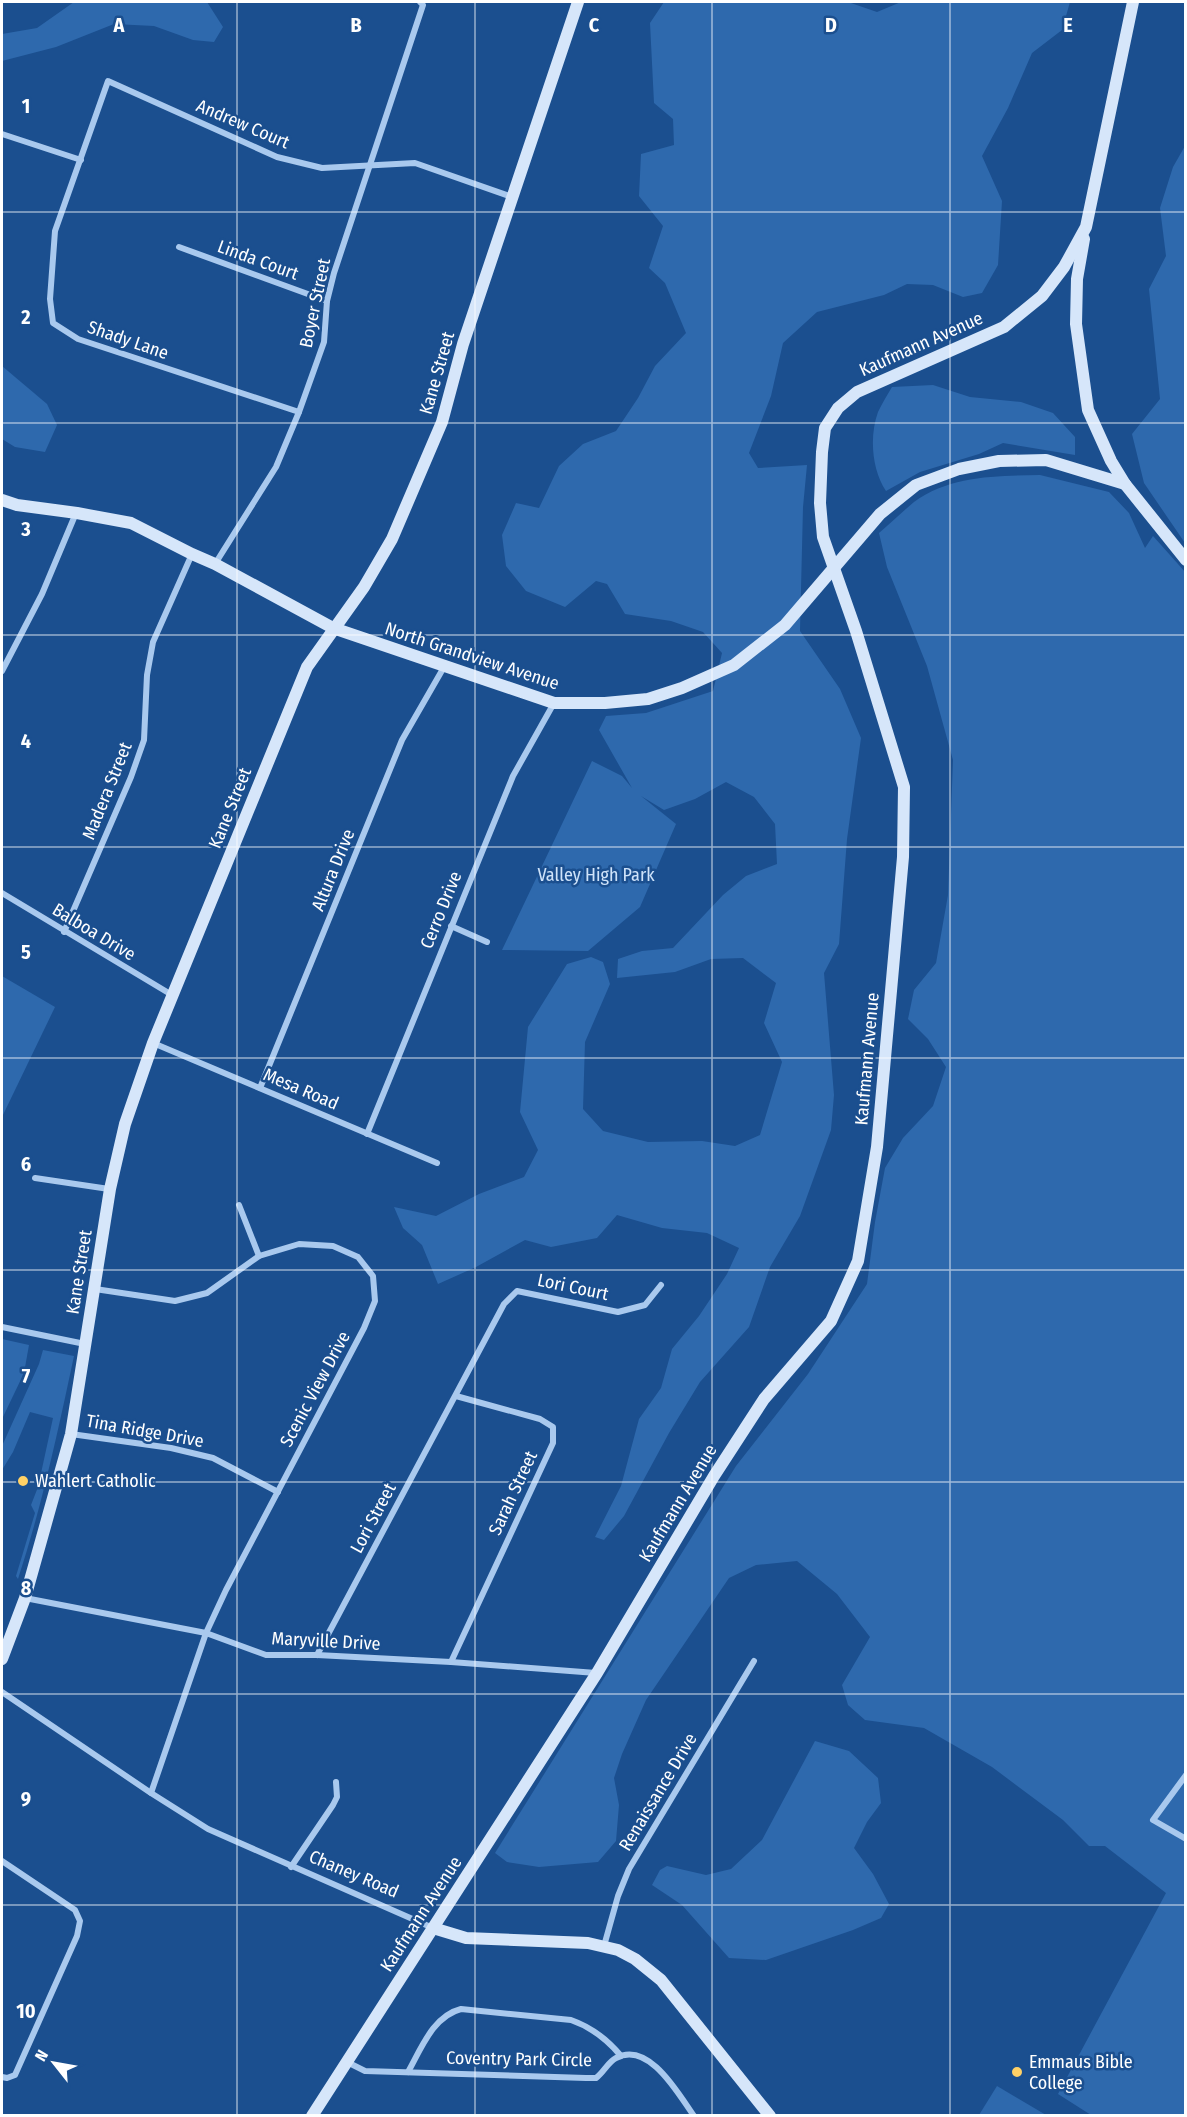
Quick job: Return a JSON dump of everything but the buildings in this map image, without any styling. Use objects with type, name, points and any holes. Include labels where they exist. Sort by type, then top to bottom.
[{"type":"street","name":"Boyer Street","points":[[215,564],[276,467],[299,412],[324,342],[327,301],[334,273],[423,5],[420,2]]},
{"type":"street","name":"Kane Street","points":[[2,1659],[25,1598],[71,1434],[110,1189],[125,1124],[153,1043],[307,667],[363,587],[392,539],[442,422],[463,344],[578,2]]},
{"type":"street","name":"Kaufmann Avenue","points":[[312,2115],[597,1672],[714,1476],[764,1399],[831,1321],[858,1261],[877,1147],[903,857],[904,787],[823,537],[820,503],[825,428],[838,408],[857,392],[1004,327],[1042,297],[1065,267],[1086,227],[1133,2]]},
{"type":"street","name":"Andrew Court","points":[[108,81],[277,157],[322,168],[415,163],[513,197]]},
{"type":"street","name":"Shady Lane","points":[[108,81],[55,231],[50,299],[53,323],[78,339],[299,412]]},
{"type":"street","points":[[2,134],[81,159]]},
{"type":"street","points":[[1086,227],[1077,279],[1076,324],[1088,410],[1111,461],[1125,484],[1185,560]]},
{"type":"street","name":"Linda Court","points":[[179,247],[327,301]]},
{"type":"street","name":"North Grandview Avenue","points":[[2,500],[17,505],[131,523],[215,564],[333,628],[554,704],[648,699],[682,688],[734,665],[785,625],[880,514],[916,485],[959,469],[999,461],[1046,460],[1125,484]]},
{"type":"street","points":[[2,671],[42,594],[76,513]]},
{"type":"street","name":"Madera Street","points":[[64,932],[131,777],[144,740],[147,675],[153,642],[192,554]]},
{"type":"street","name":"Altura Drive","points":[[260,1088],[402,740],[444,668]]},
{"type":"street","name":"Cerro Drive","points":[[367,1134],[513,776],[554,704]]},
{"type":"street","name":"Balboa Drive","points":[[2,894],[172,996]]},
{"type":"street","points":[[451,926],[487,942]]},
{"type":"street","name":"Mesa Road","points":[[153,1043],[437,1162]]},
{"type":"street","points":[[35,1178],[110,1189]]},
{"type":"street","points":[[239,1205],[259,1256]]},
{"type":"street","name":"Scenic View Drive","points":[[95,1289],[175,1301],[207,1293],[259,1256],[299,1244],[333,1245],[358,1257],[372,1276],[375,1301],[364,1328],[226,1590],[207,1633],[152,1793]]},
{"type":"street","name":"Lori Court","points":[[456,1395],[504,1304],[518,1291],[618,1312],[645,1305],[661,1284]]},
{"type":"street","points":[[2,1327],[86,1344]]},
{"type":"street","name":"Lori Street","points":[[317,1655],[456,1395]]},
{"type":"street","name":"Sarah Street","points":[[451,1662],[552,1443],[553,1435],[553,1427],[540,1419],[456,1395]]},
{"type":"street","name":"Tina Ridge Drive","points":[[71,1434],[171,1448],[213,1458],[278,1492]]},
{"type":"street","name":"Maryville Drive","points":[[25,1598],[207,1633],[266,1654],[451,1662],[597,1672]]},
{"type":"street","name":"Renaissance Drive","points":[[604,1946],[618,1896],[629,1869],[754,1662]]},
{"type":"street","name":"Chaney Road","points":[[2,1692],[208,1829],[433,1928],[466,1938],[588,1943],[604,1946],[635,1959],[661,1980],[770,2115]]},
{"type":"street","points":[[1185,1775],[1153,1820],[1185,1839]]},
{"type":"street","points":[[291,1867],[333,1805],[336,1797],[336,1782]]},
{"type":"street","points":[[2,1861],[75,1910],[80,1921],[77,1936],[15,2075],[2,2077]]},
{"type":"street","name":"Coventry Park Circle","points":[[347,2062],[365,2071],[596,2078],[606,2066],[621,2056],[610,2042],[584,2024],[571,2020],[461,2009],[450,2012],[437,2024],[408,2072]]},
{"type":"street","points":[[621,2056],[637,2056],[654,2064],[662,2071],[694,2115]]},
{"type":"green space","points":[[74,2],[207,2],[223,27],[214,42],[193,40],[154,26],[114,24],[56,47],[2,61],[2,34],[37,28]]},
{"type":"green space","name":"Valley High Park","points":[[664,2],[848,2],[877,12],[901,2],[1070,2],[1062,30],[1032,53],[1008,108],[982,156],[1002,201],[998,265],[982,293],[963,297],[933,285],[907,284],[884,295],[817,312],[783,343],[771,396],[749,453],[758,468],[807,465],[803,507],[800,631],[840,689],[861,738],[847,839],[839,944],[824,973],[834,1095],[831,1130],[800,1216],[770,1267],[749,1327],[700,1382],[669,1433],[624,1516],[604,1540],[595,1537],[621,1486],[639,1419],[661,1388],[672,1349],[699,1316],[727,1274],[739,1248],[707,1233],[662,1228],[617,1215],[597,1238],[551,1247],[525,1240],[476,1267],[438,1284],[422,1245],[403,1228],[394,1207],[436,1216],[479,1194],[524,1177],[538,1150],[520,1112],[528,1027],[567,964],[591,957],[603,962],[610,984],[585,1042],[583,1109],[603,1131],[648,1142],[702,1141],[735,1146],[760,1135],[782,1062],[764,1023],[776,983],[743,958],[711,959],[675,972],[617,978],[618,959],[642,951],[673,948],[723,895],[746,876],[777,864],[775,824],[754,797],[726,782],[695,799],[664,810],[641,796],[676,824],[640,907],[588,951],[502,950],[592,761],[622,776],[632,788],[599,730],[606,716],[646,713],[713,691],[722,653],[703,632],[671,621],[625,614],[607,584],[596,581],[565,607],[526,591],[506,566],[502,535],[516,503],[539,508],[559,466],[583,444],[616,431],[638,398],[655,366],[686,333],[665,283],[649,268],[663,226],[639,196],[641,154],[674,145],[673,119],[654,103],[650,23]]},
{"type":"green space","points":[[1185,146],[1185,543],[1144,483],[1132,434],[1160,399],[1149,289],[1166,256],[1160,208],[1173,167]]},
{"type":"green space","points":[[2,366],[47,404],[57,425],[45,452],[15,447],[2,439]]},
{"type":"green space","points":[[933,385],[970,397],[1021,402],[1053,413],[1075,437],[1075,455],[1003,443],[979,454],[920,472],[886,491],[881,483],[873,453],[873,432],[878,412],[892,387]]},
{"type":"green space","points":[[1040,475],[1109,492],[1129,513],[1145,548],[1153,536],[1186,573],[1185,2115],[1091,2115],[1058,2094],[1166,1893],[1105,1846],[1089,1846],[1063,1820],[992,1767],[924,1728],[865,1720],[848,1705],[842,1685],[870,1637],[837,1594],[797,1561],[756,1565],[729,1578],[646,1700],[614,1778],[619,1805],[616,1841],[598,1862],[539,1867],[507,1862],[495,1853],[736,1466],[808,1374],[867,1284],[885,1168],[903,1138],[933,1106],[946,1067],[928,1039],[908,1019],[914,990],[936,963],[948,895],[953,760],[927,666],[887,567],[879,533],[914,502],[943,487],[975,479]]},
{"type":"green space","points":[[2,976],[55,1007],[2,1117]]},
{"type":"green space","points":[[2,1339],[29,1345],[24,1373],[2,1419]]},
{"type":"green space","points":[[43,1350],[74,1356],[42,1496],[18,1579],[16,1576],[35,1513],[31,1505],[38,1487],[53,1418],[30,1412],[13,1452],[2,1470],[2,1446],[39,1364]]},
{"type":"green space","points":[[815,1741],[849,1751],[878,1778],[881,1803],[867,1822],[854,1848],[873,1874],[889,1904],[881,1918],[766,1960],[729,1958],[682,1905],[652,1885],[660,1870],[667,1866],[706,1875],[731,1869],[762,1840]]},
{"type":"green space","points":[[997,2086],[1046,2115],[979,2115]]},
{"type":"place","name":"Wahlert Catholic","points":[[23,1481]]},
{"type":"place","name":"Emmaus Bible College","points":[[1017,2072]]}]
